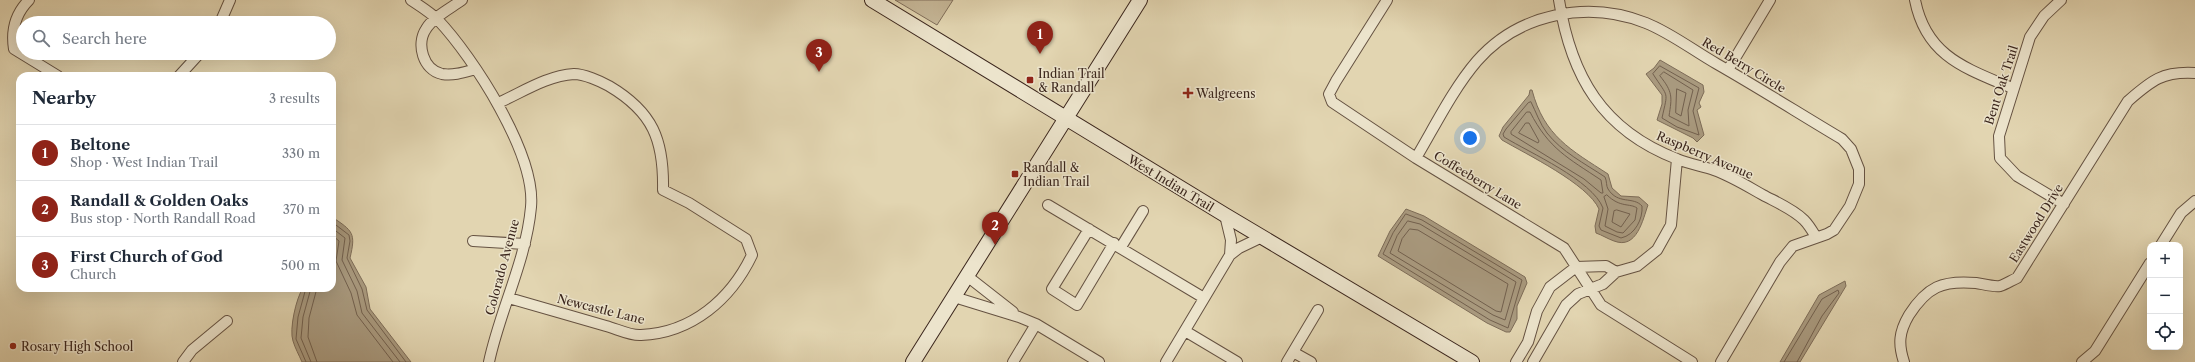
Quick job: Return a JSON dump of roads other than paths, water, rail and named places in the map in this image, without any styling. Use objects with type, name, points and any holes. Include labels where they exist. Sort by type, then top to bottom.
[{"type":"main road","name":"West Indian Trail","points":[[872,0],[1225,215],[1472,362]]},
{"type":"main road","points":[[913,362],[1140,0]]},
{"type":"street","points":[[17,16],[29,0]]},
{"type":"street","points":[[223,16],[230,0]]},
{"type":"street","name":"Colorado Avenue","points":[[411,0],[437,19],[476,69],[498,103],[519,150],[527,175],[532,206],[525,244],[489,362]]},
{"type":"street","points":[[462,0],[428,26],[421,42],[423,57],[432,70],[442,74],[458,74],[476,69]]},
{"type":"street","name":"Coffeeberry Lane","points":[[1387,0],[1329,94],[1332,102],[1416,158],[1547,236],[1564,248],[1601,305],[1692,362]]},
{"type":"street","name":"Raspberry Avenue","points":[[1559,0],[1566,38],[1576,63],[1601,108],[1614,122],[1638,140],[1677,159],[1715,170],[1750,188],[1804,220],[1816,237]]},
{"type":"street","points":[[1728,70],[1770,0]]},
{"type":"street","points":[[1915,0],[1918,16],[1942,53],[1960,66],[2012,88]]},
{"type":"street","name":"Bent Oak Trail","points":[[2061,0],[2044,16],[2030,37],[2012,88],[1999,136],[2000,158],[2017,176],[2064,204]]},
{"type":"street","name":"Red Berry Circle","points":[[1416,158],[1461,83],[1477,61],[1507,35],[1525,24],[1561,14],[1581,11],[1602,12],[1633,18],[1648,24],[1728,70],[1842,139],[1851,149],[1859,169],[1859,184],[1856,195],[1834,230],[1793,246],[1780,262],[1721,362]]},
{"type":"street","points":[[16,17],[12,35],[14,50],[16,51]]},
{"type":"street","points":[[31,60],[51,72]]},
{"type":"street","points":[[182,72],[193,60]]},
{"type":"street","name":"Eastwood Drive","points":[[1904,362],[1899,347],[1903,325],[1918,301],[1936,286],[1948,283],[1966,282],[1999,286],[2017,278],[2128,101],[2151,80],[2178,72],[2195,72]]},
{"type":"street","name":"Newcastle Lane","points":[[498,103],[551,78],[576,74],[602,83],[628,98],[648,118],[659,142],[664,164],[663,190],[689,203],[746,239],[752,255],[744,271],[720,301],[691,323],[669,331],[640,335],[509,298]]},
{"type":"street","points":[[1533,362],[1566,305],[1578,294],[1603,284],[1616,272],[1631,269],[1647,260],[1657,250],[1671,225],[1677,159]]},
{"type":"street","points":[[2163,242],[2182,213],[2195,201]]},
{"type":"street","points":[[1048,205],[1204,298]]},
{"type":"street","points":[[1089,229],[1052,289],[1077,304],[1142,211]]},
{"type":"street","points":[[1225,215],[1231,240],[1230,255]]},
{"type":"street","points":[[1166,362],[1230,255],[1239,248],[1262,237]]},
{"type":"street","points":[[473,241],[525,244]]},
{"type":"street","points":[[1516,362],[1528,342],[1537,311],[1550,287],[1576,266],[1606,266],[1616,272]]},
{"type":"street","points":[[2082,362],[2095,351],[2147,268]]},
{"type":"street","points":[[967,276],[1019,317]]},
{"type":"street","points":[[954,297],[1019,317],[1036,324],[1099,362]]},
{"type":"street","points":[[1287,362],[1318,310]]},
{"type":"street","points":[[183,362],[192,350],[227,322]]},
{"type":"street","points":[[1013,362],[1036,324]]},
{"type":"street","points":[[1185,331],[1237,362]]},
{"type":"street","points":[[1293,352],[1311,362]]},
{"type":"water","points":[[1660,60],[1703,85],[1704,92],[1699,103],[1701,107],[1697,110],[1704,135],[1697,142],[1693,138],[1657,120],[1662,104],[1662,95],[1646,74],[1654,68]]},
{"type":"water","points":[[1530,90],[1532,90],[1537,106],[1544,119],[1561,140],[1582,157],[1608,174],[1612,188],[1621,196],[1639,197],[1648,205],[1638,232],[1634,237],[1622,243],[1596,233],[1595,226],[1599,209],[1593,199],[1570,180],[1502,140],[1499,136],[1503,127],[1529,95]]},
{"type":"water","points":[[1406,209],[1424,216],[1525,277],[1527,283],[1517,306],[1517,319],[1510,332],[1506,332],[1487,323],[1378,256],[1390,231]]},
{"type":"water","points":[[336,220],[345,226],[351,233],[353,243],[350,258],[366,287],[370,309],[411,362],[302,362],[292,336],[294,314],[300,293],[336,292]]},
{"type":"water","points":[[1845,281],[1846,286],[1800,362],[1780,362],[1819,295]]},
{"type":"place","name":"Beltone","points":[[1040,54]]},
{"type":"place","name":"First Church of God","points":[[819,72]]},
{"type":"place","name":"Indian Trail & Randall","points":[[1030,80]]},
{"type":"place","name":"Walgreens","points":[[1188,93]]},
{"type":"place","name":"Randall & Indian Trail","points":[[1015,174]]},
{"type":"place","name":"Randall & Golden Oaks","points":[[995,245]]},
{"type":"place","name":"Rosary High School","points":[[13,346]]}]
